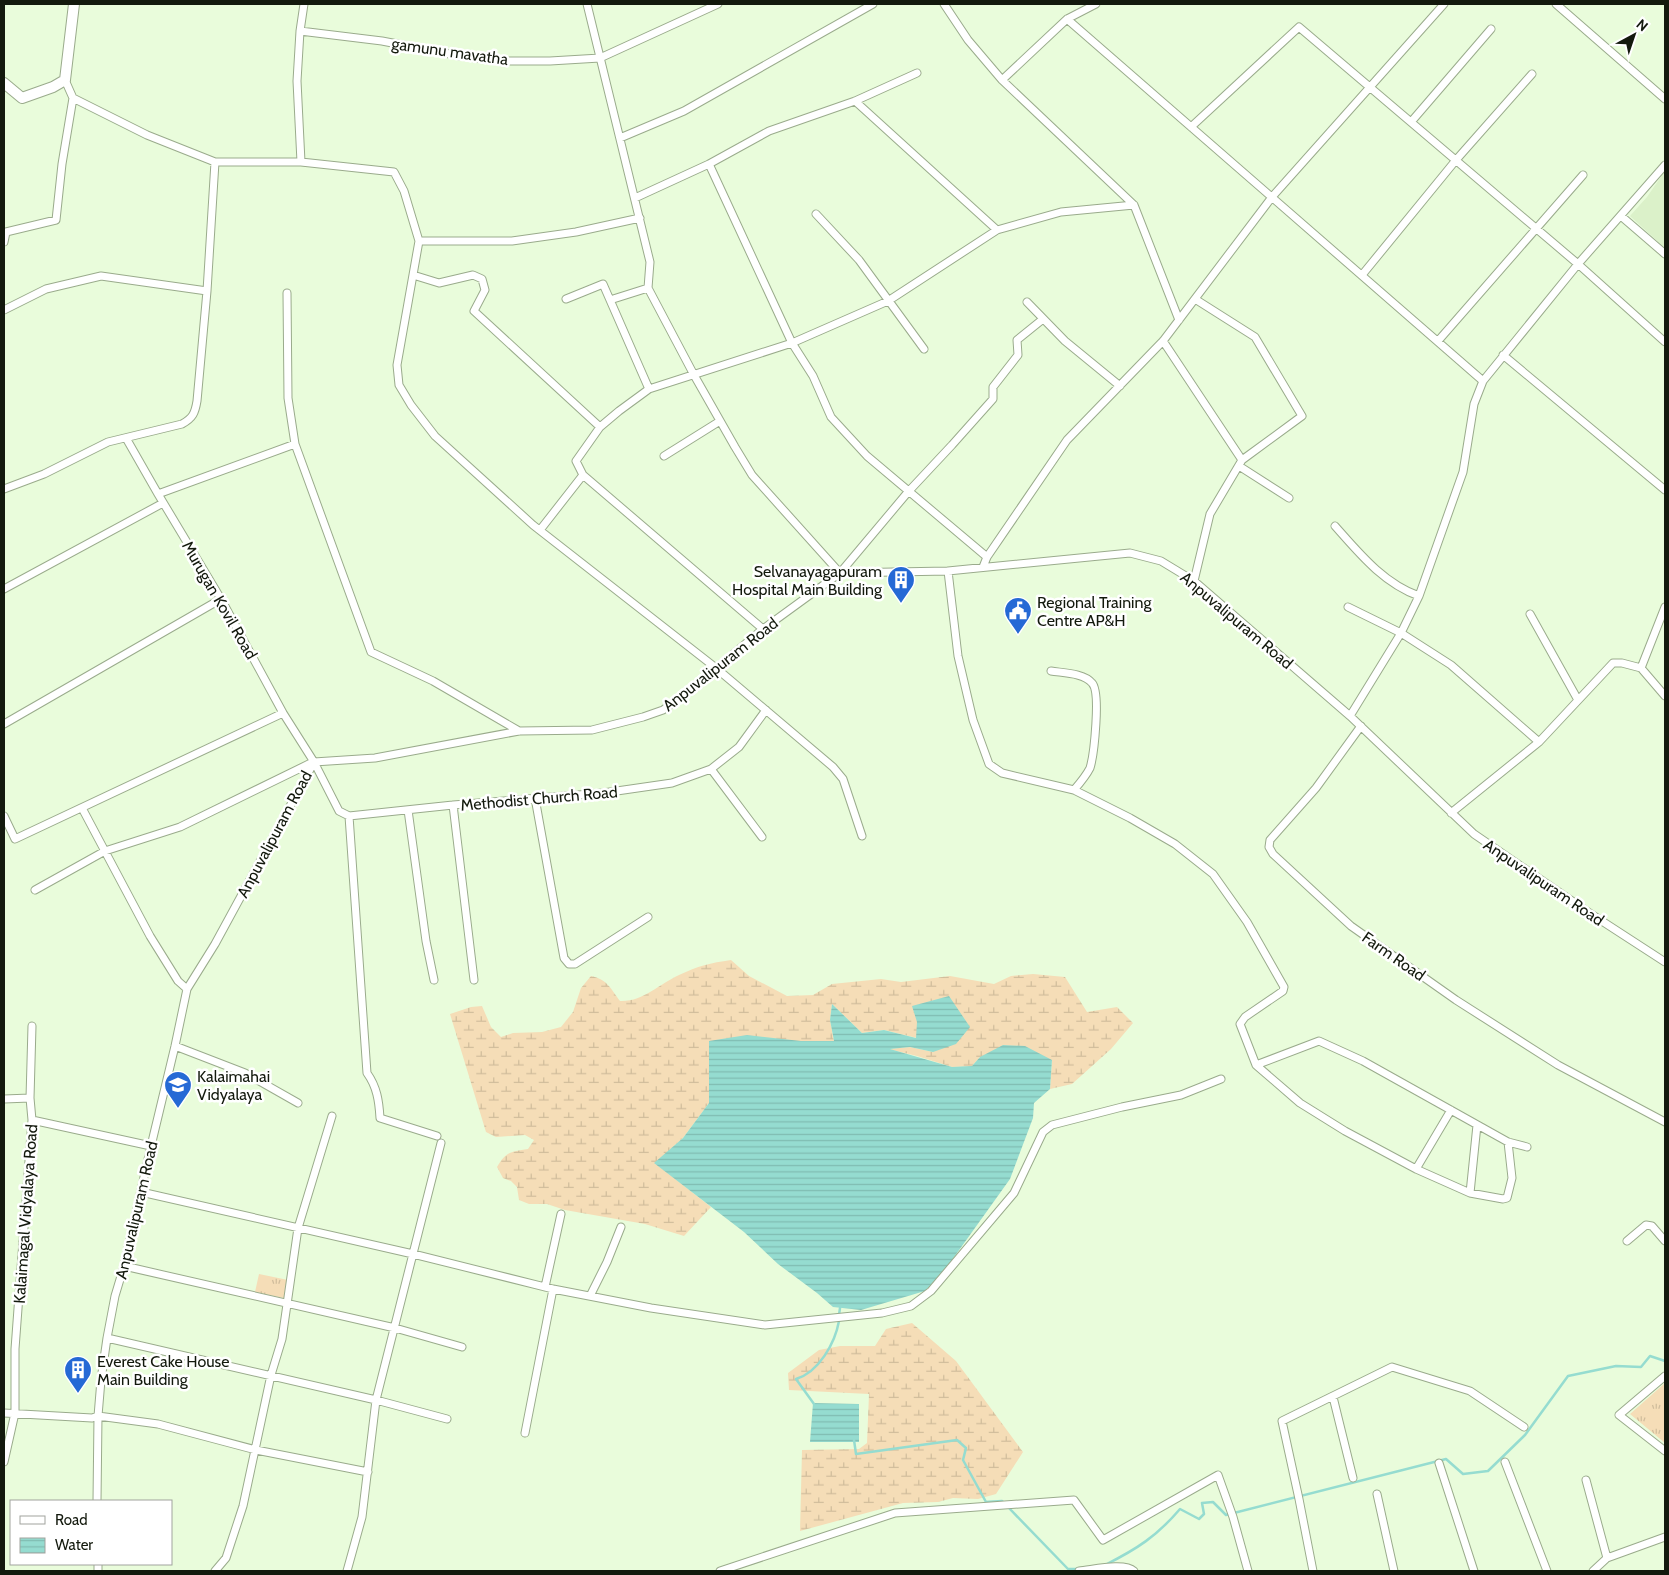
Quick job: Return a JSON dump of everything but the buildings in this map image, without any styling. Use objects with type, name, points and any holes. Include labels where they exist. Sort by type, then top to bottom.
[{"type":"street","points":[[4,242],[6,232],[56,220],[62,164],[73,98],[65,80],[74,4]]},
{"type":"street","points":[[301,162],[297,81],[300,31],[304,4]]},
{"type":"street","points":[[587,4],[650,262],[648,288],[694,375],[752,475],[840,573],[908,492],[993,399],[993,387],[1018,355],[1017,340],[1043,319]]},
{"type":"street","points":[[600,58],[718,4]]},
{"type":"street","points":[[620,138],[684,111],[873,4]]},
{"type":"street","points":[[944,4],[968,40],[1002,80],[1134,205],[1179,320]]},
{"type":"street","points":[[1002,80],[1067,20],[1096,4]]},
{"type":"street","points":[[983,567],[986,557],[1067,440],[1163,341],[1272,197],[1444,4]]},
{"type":"street","points":[[1556,4],[1665,99]]},
{"type":"street","points":[[1067,20],[1483,381]]},
{"type":"street","points":[[1191,127],[1299,27],[1578,264],[1665,342]]},
{"type":"street","points":[[1411,122],[1491,29]]},
{"type":"street","name":"gamunu mavatha","points":[[300,31],[382,41],[460,56],[500,61],[600,58]]},
{"type":"street","points":[[635,198],[709,164],[770,131],[855,101],[917,73]]},
{"type":"street","points":[[1362,275],[1456,160],[1532,74]]},
{"type":"street","points":[[4,83],[22,98],[53,87],[65,80]]},
{"type":"street","points":[[73,98],[147,135],[215,162],[301,162],[394,172],[404,191],[419,241],[397,365],[399,385],[411,405],[435,436],[540,530],[716,668],[833,768],[844,779],[862,836]]},
{"type":"street","points":[[855,101],[997,230]]},
{"type":"street","points":[[4,489],[44,474],[108,442],[182,424],[191,419],[196,412],[207,292],[215,162]]},
{"type":"street","points":[[709,164],[792,343],[813,376],[831,417],[867,456],[986,557]]},
{"type":"street","points":[[1350,716],[1401,633],[1419,596],[1463,472],[1474,404],[1483,381],[1578,264],[1665,165]]},
{"type":"street","points":[[1438,342],[1583,175]]},
{"type":"street","points":[[763,629],[582,475],[576,461],[600,427],[649,389],[792,343],[888,300],[997,230],[1061,212],[1134,205]]},
{"type":"street","points":[[816,214],[859,260],[924,349]]},
{"type":"street","points":[[1621,216],[1665,254]]},
{"type":"street","points":[[419,241],[512,241],[576,232],[640,218]]},
{"type":"street","points":[[413,275],[440,282],[473,275],[482,279],[484,290],[474,311],[600,427]]},
{"type":"street","points":[[4,310],[46,289],[101,276],[207,292]]},
{"type":"street","points":[[566,300],[603,284],[649,389]]},
{"type":"street","points":[[610,300],[648,288]]},
{"type":"street","points":[[287,293],[288,398],[295,444],[371,652],[433,681],[519,731]]},
{"type":"street","points":[[1194,580],[1210,514],[1240,463],[1302,416],[1255,337],[1195,299]]},
{"type":"street","points":[[1027,302],[1065,341],[1120,386]]},
{"type":"street","points":[[1163,341],[1240,463],[1289,498]]},
{"type":"street","points":[[1503,355],[1665,490]]},
{"type":"street","points":[[664,456],[720,421]]},
{"type":"street","name":"Murugan Kovil Road","points":[[126,438],[163,503],[222,599],[284,713],[314,762]]},
{"type":"street","points":[[158,494],[295,444]]},
{"type":"street","points":[[540,530],[582,475]]},
{"type":"street","points":[[4,589],[163,503]]},
{"type":"street","points":[[1335,526],[1372,566],[1398,587],[1419,596]]},
{"type":"street","name":"Anpuvalipuram Road","points":[[97,1500],[98,1416],[107,1338],[115,1296],[124,1266],[187,989],[215,944],[314,762],[374,758],[519,731],[592,730],[663,710],[691,690],[763,629],[840,573],[948,571],[1130,553],[1161,561],[1194,580],[1350,716],[1474,834],[1665,962]]},
{"type":"street","points":[[948,571],[958,656],[973,720],[989,764],[1002,773],[1074,790],[1130,818],[1175,844],[1213,874],[1248,922],[1284,987],[1283,991],[1246,1017],[1240,1024],[1256,1065],[1300,1104],[1345,1131],[1416,1169],[1470,1193],[1503,1199],[1507,1198],[1512,1178],[1508,1142]]},
{"type":"street","points":[[4,724],[222,599]]},
{"type":"street","points":[[1348,607],[1401,633],[1451,666],[1539,742]]},
{"type":"street","points":[[1641,668],[1665,607]]},
{"type":"street","points":[[1530,614],[1578,700]]},
{"type":"street","points":[[1451,813],[1539,742],[1613,664],[1622,663],[1641,668],[1665,696]]},
{"type":"street","points":[[1052,671],[1082,677],[1092,682],[1096,690],[1096,727],[1091,764],[1088,773],[1074,790]]},
{"type":"street","name":"Methodist Church Road","points":[[349,816],[452,805],[603,793],[672,783],[711,768],[740,747],[766,710]]},
{"type":"street","points":[[4,816],[15,839],[284,713]]},
{"type":"street","name":"Farm Road","points":[[1361,726],[1316,788],[1270,840],[1269,846],[1273,854],[1351,926],[1456,1000],[1558,1065],[1665,1122]]},
{"type":"street","points":[[36,890],[105,851],[180,827],[314,762],[339,811],[349,816],[367,1073],[377,1091],[380,1118],[439,1139],[396,1328],[376,1400],[362,1517],[347,1571]]},
{"type":"street","points":[[711,768],[762,837]]},
{"type":"street","points":[[535,798],[564,958],[569,964],[575,964],[648,917]]},
{"type":"street","points":[[452,805],[474,980]]},
{"type":"street","points":[[82,808],[150,936],[178,981],[187,989]]},
{"type":"street","points":[[408,810],[426,941],[434,980]]},
{"type":"street","name":"Kalaimagal Vidyalaya Road","points":[[4,1462],[15,1413],[15,1349],[32,1120],[30,1098],[32,1026]]},
{"type":"street","points":[[1256,1065],[1319,1041],[1363,1060],[1508,1142],[1527,1147]]},
{"type":"street","points":[[175,1046],[245,1073],[298,1103]]},
{"type":"street","points":[[141,1192],[413,1254],[544,1287],[651,1308],[765,1325],[882,1314],[911,1306],[931,1291],[1014,1193],[1043,1132],[1052,1125],[1122,1107],[1182,1095],[1221,1079]]},
{"type":"street","points":[[4,1099],[30,1098]]},
{"type":"street","points":[[1416,1169],[1451,1110]]},
{"type":"street","points":[[215,1571],[226,1558],[240,1515],[256,1450],[271,1375],[282,1339],[298,1228],[332,1116]]},
{"type":"street","points":[[32,1120],[151,1146]]},
{"type":"street","points":[[1470,1193],[1477,1124]]},
{"type":"street","points":[[544,1287],[561,1214]]},
{"type":"street","points":[[1627,1241],[1646,1225],[1652,1226],[1665,1241]]},
{"type":"street","points":[[590,1296],[607,1262],[621,1227]]},
{"type":"street","points":[[124,1266],[396,1328],[462,1347]]},
{"type":"street","points":[[525,1433],[554,1289]]},
{"type":"street","points":[[107,1338],[376,1400],[447,1419]]},
{"type":"street","points":[[1313,1571],[1282,1421],[1392,1367],[1470,1391],[1524,1427]]},
{"type":"street","points":[[1665,1376],[1619,1415],[1665,1451]]},
{"type":"street","points":[[1333,1397],[1353,1478]]},
{"type":"street","points":[[4,1413],[92,1418],[98,1416],[158,1424],[256,1450],[368,1472]]},
{"type":"street","points":[[1505,1462],[1547,1571]]},
{"type":"street","points":[[1439,1463],[1474,1571]]},
{"type":"street","points":[[720,1571],[895,1513],[1074,1500],[1103,1540],[1218,1475],[1231,1508],[1248,1571]]},
{"type":"street","points":[[1586,1480],[1607,1558]]},
{"type":"street","points":[[1377,1494],[1394,1571]]},
{"type":"street","points":[[1593,1571],[1607,1558],[1665,1537]]},
{"type":"street","points":[[1079,1571],[1120,1566],[1134,1571]]},
{"type":"shaded area","points":[[1665,171],[1665,248],[1630,216],[1647,197]]},
{"type":"green space","points":[[731,960],[749,976],[787,996],[813,995],[832,984],[881,979],[901,982],[950,976],[994,984],[1011,976],[1033,974],[1065,977],[1087,1012],[1117,1007],[1133,1023],[1111,1049],[1072,1084],[1050,1089],[1052,1061],[980,1057],[972,1066],[952,1067],[888,1049],[910,1047],[933,1052],[917,1022],[917,1038],[884,1030],[862,1033],[832,1004],[830,1020],[834,1041],[709,1041],[709,1103],[683,1138],[655,1163],[711,1207],[684,1236],[645,1224],[565,1210],[547,1204],[529,1204],[519,1200],[517,1187],[511,1181],[503,1178],[497,1167],[506,1155],[528,1149],[534,1140],[525,1135],[496,1137],[486,1132],[450,1014],[471,1007],[482,1006],[491,1027],[501,1037],[513,1033],[542,1032],[561,1027],[573,1012],[581,988],[591,976],[605,982],[620,1001],[628,1001],[644,996],[692,969]]},
{"type":"green space","points":[[259,1274],[288,1280],[284,1298],[255,1292]]},
{"type":"green space","points":[[912,1323],[956,1361],[1023,1452],[996,1494],[978,1499],[953,1498],[938,1502],[903,1503],[800,1531],[802,1450],[859,1449],[867,1443],[869,1394],[789,1390],[788,1373],[819,1350],[840,1346],[875,1346],[886,1329]]},
{"type":"green space","points":[[1665,1383],[1665,1443],[1630,1414]]},
{"type":"water","points":[[949,996],[970,1027],[956,1044],[933,1052],[910,1047],[890,1049],[952,1067],[972,1066],[980,1057],[1003,1045],[1025,1046],[1052,1060],[1050,1089],[1034,1103],[1033,1118],[1010,1179],[947,1267],[925,1291],[861,1310],[833,1307],[778,1264],[744,1232],[654,1163],[683,1138],[709,1103],[709,1041],[747,1035],[801,1041],[834,1041],[830,1020],[832,1004],[862,1033],[884,1030],[916,1038],[917,1022],[912,1006]]},
{"type":"water","points":[[813,1403],[859,1404],[859,1442],[810,1442]]},
{"type":"waterway","points":[[839,1315],[840,1308]]},
{"type":"waterway","points":[[814,1404],[796,1379],[812,1370],[825,1356],[834,1338],[839,1321]]},
{"type":"waterway","points":[[1105,1565],[1146,1541],[1180,1509],[1199,1519],[1204,1514],[1202,1503],[1213,1502],[1226,1515],[1446,1459],[1463,1474],[1488,1471],[1525,1435],[1568,1376],[1616,1366],[1641,1367],[1650,1356],[1665,1361]]},
{"type":"waterway","points":[[854,1440],[856,1454],[957,1440],[966,1448],[963,1460],[986,1502],[1002,1501],[1004,1503]]},
{"type":"waterway","points":[[1008,1507],[1068,1569],[1078,1569]]},
{"type":"place","name":"Selvanayagapuram Hospital Main Building","points":[[901,604]]},
{"type":"place","name":"Regional Training Centre AP&H","points":[[1018,635]]},
{"type":"place","name":"Kalaimahai Vidyalaya","points":[[178,1109]]},
{"type":"place","name":"Everest Cake House Main Building","points":[[78,1394]]}]
